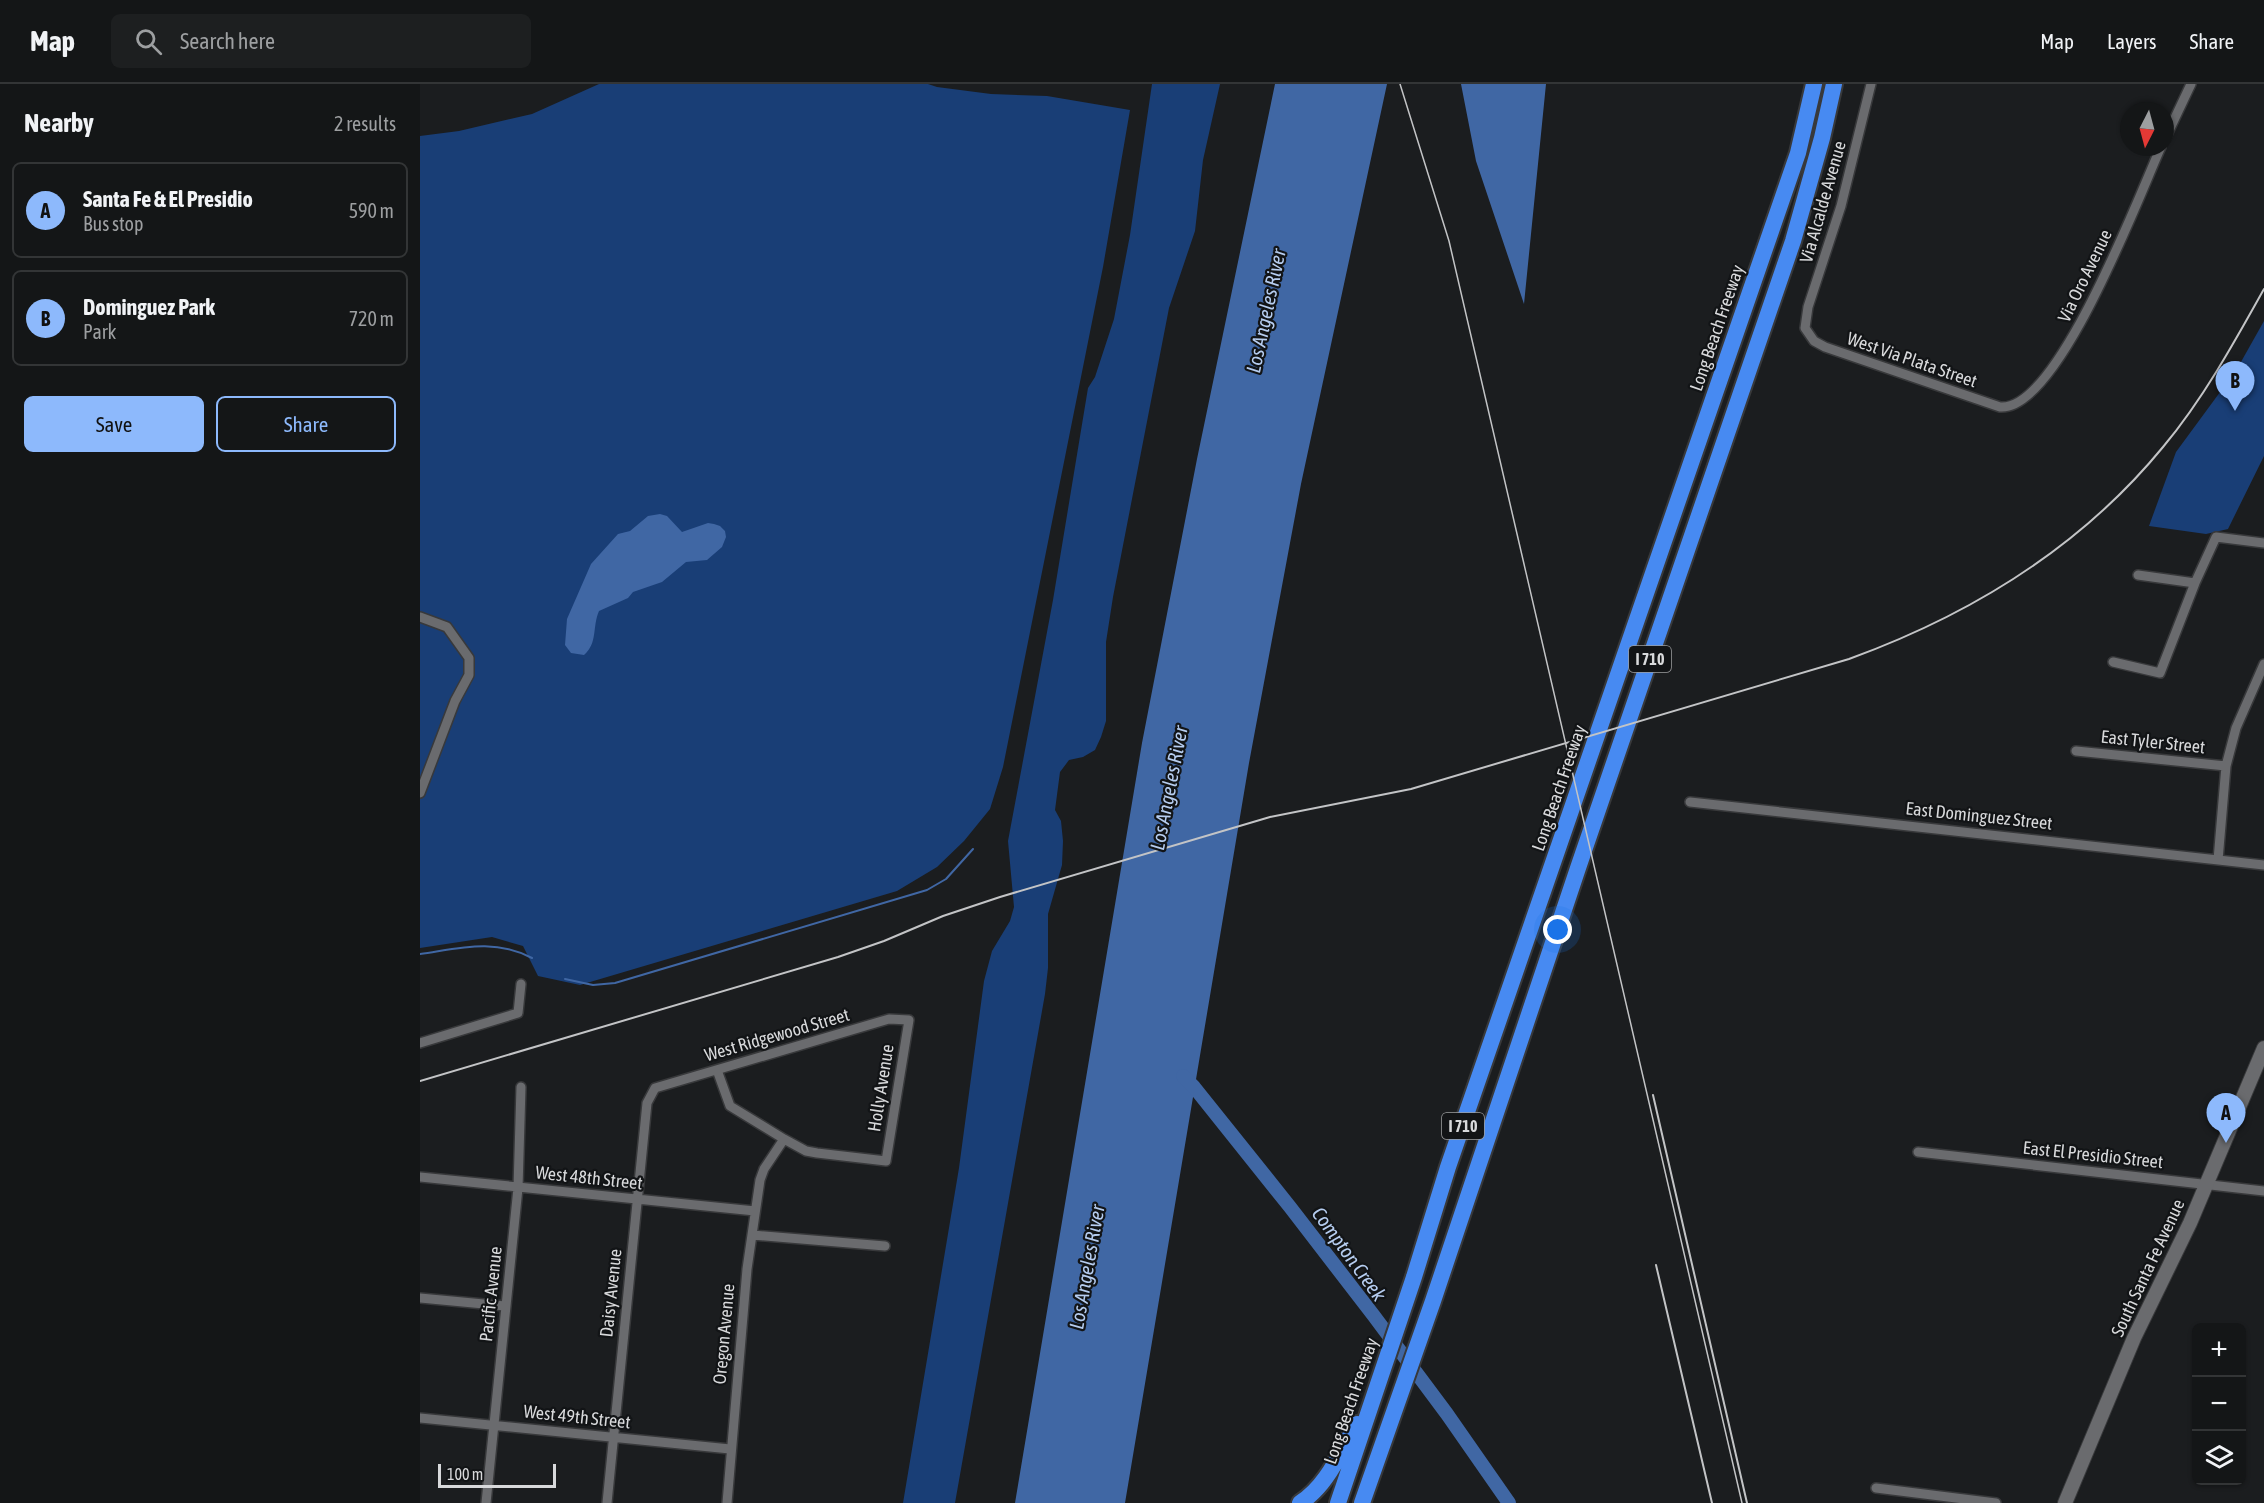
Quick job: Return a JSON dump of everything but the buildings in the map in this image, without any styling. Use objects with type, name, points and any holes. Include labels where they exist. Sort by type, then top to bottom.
[{"type":"highway","points":[[1807,118],[1808,84]]},
{"type":"highway","name":"Long Beach Freeway","points":[[1338,1503],[1452,1156],[1787,186],[1807,118],[1814,84]]},
{"type":"highway","name":"I 710","points":[[1362,1503],[1433,1301],[1578,868],[1793,241],[1822,138],[1834,84]]},
{"type":"highway","points":[[1300,1503],[1315,1492],[1327,1476],[1373,1398]]},
{"type":"main road","name":"South Santa Fe Avenue","points":[[2065,1503],[2134,1338],[2207,1184],[2264,1048]]},
{"type":"street","name":"Via Alcalde Avenue","points":[[1805,328],[1805,317],[1810,300],[1841,206],[1871,84]]},
{"type":"street","points":[[2174,120],[2191,84]]},
{"type":"street","name":"Via Oro Avenue","points":[[2016,405],[2032,390],[2075,335],[2157,156]]},
{"type":"street","name":"West Via Plata Street","points":[[1805,328],[1814,341],[1825,347],[2000,407],[2016,405]]},
{"type":"street","points":[[2113,662],[2160,673],[2195,583],[2216,537],[2264,543]]},
{"type":"street","points":[[2138,575],[2195,583]]},
{"type":"street","points":[[420,616],[447,627],[469,658],[469,675],[455,701],[420,793]]},
{"type":"street","points":[[2218,860],[2226,766],[2236,728],[2264,664]]},
{"type":"street","name":"East Tyler Street","points":[[2076,751],[2226,766]]},
{"type":"street","name":"East Dominguez Street","points":[[1690,802],[2264,865]]},
{"type":"street","points":[[420,1043],[518,1013],[521,984]]},
{"type":"street","name":"West Ridgewood Street","points":[[656,1089],[889,1019],[909,1020]]},
{"type":"street","name":"Holly Avenue","points":[[784,1139],[817,1153],[886,1161],[909,1020]]},
{"type":"street","points":[[717,1070],[730,1107],[784,1139]]},
{"type":"street","name":"Pacific Avenue","points":[[486,1503],[518,1188],[521,1087]]},
{"type":"street","name":"Daisy Avenue","points":[[607,1503],[647,1103],[656,1089]]},
{"type":"street","name":"Oregon Avenue","points":[[727,1503],[747,1269],[755,1211],[764,1169],[784,1139]]},
{"type":"street","name":"East El Presidio Street","points":[[1918,1152],[2264,1191]]},
{"type":"street","name":"West 48th Street","points":[[420,1177],[755,1211]]},
{"type":"street","points":[[753,1235],[885,1246]]},
{"type":"street","points":[[420,1298],[506,1306]]},
{"type":"street","name":"West 49th Street","points":[[420,1418],[730,1449]]},
{"type":"street","points":[[1876,1488],[1996,1503]]},
{"type":"shaded area","points":[[599,84],[928,84],[991,94],[1047,96],[1130,110],[1103,267],[1003,767],[990,809],[964,841],[937,867],[897,891],[580,985],[538,976],[523,946],[492,937],[420,948],[420,136],[459,131],[532,114]]},
{"type":"shaded area","points":[[1152,84],[1220,84],[1203,160],[1195,231],[1169,308],[1113,597],[1106,642],[1106,721],[1095,750],[1083,757],[1069,760],[1060,772],[1055,810],[1061,821],[1062,865],[1048,914],[1048,968],[1045,994],[955,1503],[903,1503],[959,1168],[984,981],[992,951],[1010,921],[1014,907],[1008,841],[1053,600],[1088,388],[1095,377],[1114,319],[1130,235]]},
{"type":"shaded area","points":[[2264,321],[2264,456],[2228,529],[2206,534],[2149,526],[2176,452],[2237,369]]},
{"type":"water","name":"Los Angeles River","points":[[1275,84],[1387,84],[1301,484],[1249,763],[1125,1503],[1015,1503],[1142,743],[1197,459]]},
{"type":"water","points":[[1461,84],[1546,84],[1524,304],[1476,161]]},
{"type":"water","points":[[660,514],[667,516],[682,532],[708,523],[720,526],[725,531],[726,537],[722,547],[707,560],[686,562],[662,582],[633,592],[628,598],[599,611],[593,640],[588,650],[584,655],[571,653],[565,645],[567,619],[591,564],[618,534],[630,531],[648,516]]},
{"type":"waterway","points":[[565,979],[593,985],[615,983],[927,890],[946,879],[973,849]]},
{"type":"waterway","points":[[420,954],[463,947],[490,946],[504,948],[532,958]]},
{"type":"waterway","name":"Compton Creek","points":[[1183,1076],[1290,1207],[1374,1316],[1447,1414],[1509,1503]]},
{"type":"tram line","points":[[1400,84],[1449,241],[1742,1503]]},
{"type":"railway","points":[[420,1081],[838,957],[884,941],[943,916],[1000,897],[1270,817],[1411,789],[1849,659],[1894,641],[1980,599],[2021,574],[2060,546],[2131,483],[2178,429],[2217,370],[2264,289]]},
{"type":"railway","points":[[1653,1095],[1747,1503]]},
{"type":"railway","points":[[1656,1265],[1712,1503]]},
{"type":"place","name":"Dominguez Park","points":[[2235,411]]},
{"type":"place","name":"Santa Fe & El Presidio","points":[[2226,1143]]}]
